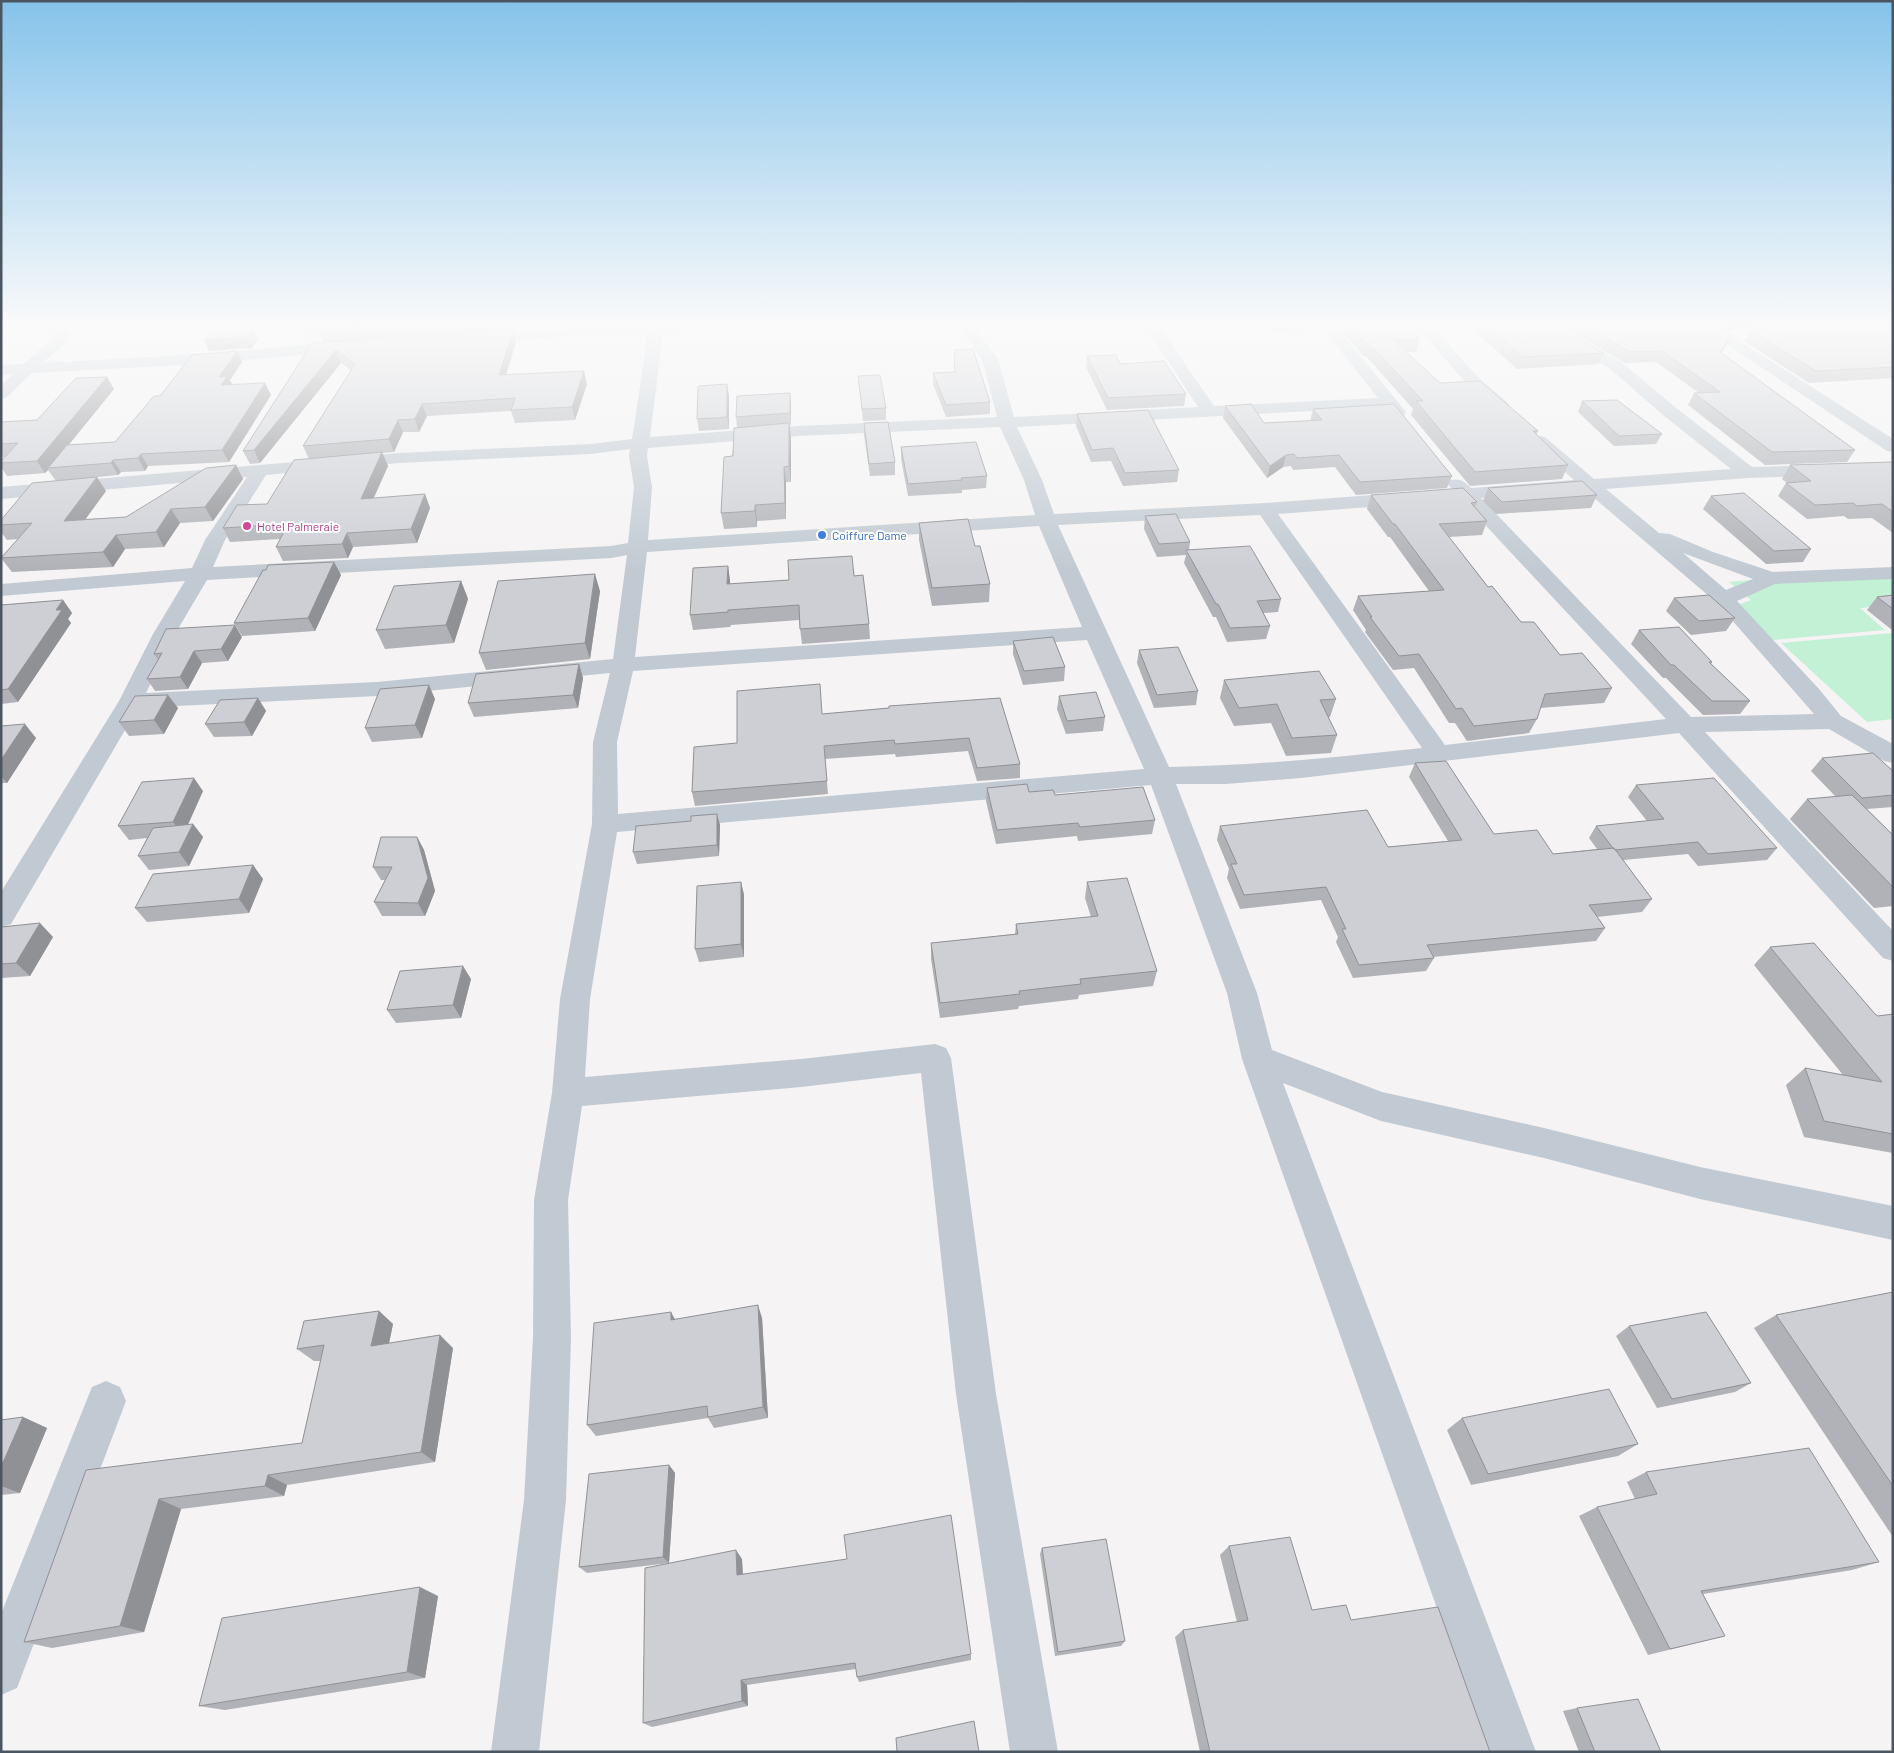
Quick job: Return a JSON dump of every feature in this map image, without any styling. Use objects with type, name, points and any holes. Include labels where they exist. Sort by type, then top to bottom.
[{"type":"street","points":[[515,1752],[545,1500],[552,1338],[551,1200],[568,1093],[575,998],[605,824],[605,742],[623,665],[638,547],[643,487],[638,456],[646,408]]},
{"type":"street","points":[[1003,408],[1007,422],[1033,480],[1046,520],[1160,776],[1242,993],[1258,1059],[1512,1752]]},
{"type":"street","points":[[1,493],[233,473],[251,464],[591,450],[640,443],[799,431],[1273,408]]},
{"type":"street","points":[[1394,408],[1408,425]]},
{"type":"street","points":[[1502,408],[1589,485],[1724,600],[1811,694],[1833,721],[1893,755]]},
{"type":"street","points":[[1664,408],[1748,473]]},
{"type":"street","points":[[1833,408],[1893,447]]},
{"type":"street","points":[[1,916],[131,701],[164,634],[200,574],[251,464]]},
{"type":"street","points":[[2,591],[200,574],[611,552],[638,547],[1046,520],[1265,508],[1748,473],[1893,468]]},
{"type":"street","points":[[1446,471],[1464,494],[1685,725],[1893,950]]},
{"type":"street","points":[[1265,508],[1438,754]]},
{"type":"street","points":[[1639,527],[1706,556],[1771,578],[1893,573]]},
{"type":"street","points":[[1724,600],[1771,578]]},
{"type":"street","points":[[131,701],[377,689],[623,665],[1095,633]]},
{"type":"street","points":[[605,824],[1160,776],[1226,775],[1301,770],[1685,725],[1833,721]]},
{"type":"street","points":[[568,1093],[801,1073],[935,1058],[976,1394],[1034,1752]]},
{"type":"street","points":[[1258,1059],[1381,1106],[1544,1143],[1700,1183],[1893,1223]]},
{"type":"street","points":[[1,1672],[106,1401]]},
{"type":"green space","points":[[1887,568],[1893,573],[1893,605],[1860,608],[1885,630],[1773,640],[1735,606],[1751,600],[1729,582]]},
{"type":"green space","points":[[1893,633],[1893,719],[1867,722],[1781,643]]},
{"type":"building","points":[[48,408],[81,408],[37,461],[1,463],[18,443],[1,444],[1,422],[37,420]]},
{"type":"building","points":[[144,408],[249,408],[222,450],[141,454],[138,458],[113,460],[111,463],[48,468],[67,445],[115,442]]},
{"type":"building","points":[[271,408],[289,408],[254,450],[243,451]]},
{"type":"building","points":[[327,408],[420,408],[415,419],[398,420],[389,439],[303,446]]},
{"type":"building","points":[[512,408],[556,408],[511,410]]},
{"type":"building","points":[[697,408],[727,408],[727,417],[697,419]]},
{"type":"building","points":[[736,408],[790,408],[790,413],[736,417]]},
{"type":"building","points":[[862,408],[886,408],[862,409]]},
{"type":"building","points":[[1226,408],[1254,408],[1264,423],[1322,420],[1313,409],[1397,408],[1452,476],[1360,482],[1339,455],[1297,458],[1294,454],[1286,455],[1270,466]]},
{"type":"building","points":[[1422,408],[1511,408],[1538,431],[1533,431],[1568,465],[1475,472]]},
{"type":"building","points":[[1589,408],[1627,408],[1662,434],[1619,436]]},
{"type":"building","points":[[1714,408],[1797,408],[1855,450],[1772,452]]},
{"type":"building","points":[[1148,410],[1179,470],[1125,473],[1113,448],[1092,450],[1077,414]]},
{"type":"building","points":[[888,422],[895,462],[869,464],[864,423]]},
{"type":"building","points":[[789,423],[789,466],[784,467],[785,503],[755,505],[755,511],[721,513],[724,457],[733,456],[734,428]]},
{"type":"building","points":[[976,442],[987,476],[908,484],[901,447]]},
{"type":"building","points":[[382,452],[361,499],[425,494],[411,529],[347,533],[342,544],[276,547],[288,524],[223,528],[237,505],[267,504],[294,460]]},
{"type":"building","points":[[1893,462],[1893,512],[1882,504],[1857,506],[1853,503],[1815,505],[1786,483],[1811,481],[1790,465]]},
{"type":"building","points":[[236,465],[205,507],[171,509],[156,532],[116,535],[103,552],[1,558],[32,523],[1,525],[1,520],[32,483],[97,477],[64,521],[126,517],[206,468]]},
{"type":"building","points":[[1582,481],[1597,495],[1502,502],[1488,488]]},
{"type":"building","points":[[1463,488],[1477,502],[1471,503],[1487,521],[1439,524],[1488,587],[1492,586],[1521,622],[1534,622],[1560,655],[1582,653],[1612,688],[1545,694],[1537,719],[1474,726],[1462,708],[1456,709],[1419,654],[1399,656],[1370,617],[1372,617],[1358,596],[1444,590],[1371,495]]},
{"type":"building","points":[[1744,493],[1811,549],[1774,551],[1711,496]]},
{"type":"building","points":[[1176,514],[1190,542],[1159,544],[1145,516]]},
{"type":"building","points":[[968,519],[975,546],[980,546],[990,584],[932,588],[919,523]]},
{"type":"building","points":[[1250,546],[1281,599],[1257,601],[1270,626],[1230,628],[1186,550]]},
{"type":"building","points":[[852,556],[854,576],[863,575],[869,624],[800,629],[799,605],[728,610],[728,612],[690,615],[693,568],[728,566],[727,584],[789,580],[788,560]]},
{"type":"building","points":[[334,562],[308,618],[234,623],[263,570],[266,570],[268,565]]},
{"type":"building","points":[[595,574],[585,643],[479,653],[498,581]]},
{"type":"building","points":[[461,581],[446,625],[376,630],[394,586]]},
{"type":"building","points":[[1709,595],[1735,618],[1699,621],[1674,598]]},
{"type":"building","points":[[1893,595],[1893,609],[1877,597]]},
{"type":"building","points":[[63,600],[56,610],[62,610],[8,689],[1,690],[1,605]]},
{"type":"building","points":[[235,625],[221,649],[194,651],[180,677],[147,679],[162,653],[154,654],[166,629]]},
{"type":"building","points":[[1679,627],[1712,662],[1709,662],[1750,701],[1712,701],[1674,665],[1671,665],[1639,630]]},
{"type":"building","points":[[1053,637],[1065,667],[1024,671],[1013,641]]},
{"type":"building","points":[[1178,647],[1198,691],[1157,695],[1139,650]]},
{"type":"building","points":[[579,664],[573,695],[468,703],[476,674]]},
{"type":"building","points":[[1319,671],[1336,699],[1320,700],[1337,735],[1292,738],[1277,704],[1239,708],[1224,680]]},
{"type":"building","points":[[820,684],[822,714],[889,708],[889,706],[1000,698],[1020,764],[977,768],[969,738],[895,744],[894,740],[824,746],[827,781],[692,792],[694,747],[737,743],[737,691]]},
{"type":"building","points":[[429,685],[415,725],[365,728],[380,689]]},
{"type":"building","points":[[1096,692],[1105,717],[1067,721],[1059,696]]},
{"type":"building","points":[[168,695],[154,720],[119,722],[135,696]]},
{"type":"building","points":[[258,698],[244,722],[205,724],[220,700]]},
{"type":"building","points":[[25,724],[1,760],[1,726]]},
{"type":"building","points":[[1873,753],[1893,771],[1893,795],[1862,798],[1822,758]]},
{"type":"building","points":[[1446,761],[1494,834],[1537,830],[1553,854],[1614,848],[1652,899],[1589,905],[1605,928],[1427,945],[1434,958],[1359,965],[1342,929],[1346,929],[1326,887],[1244,895],[1231,864],[1237,864],[1220,826],[1367,810],[1388,847],[1462,840],[1415,763]]},
{"type":"building","points":[[194,778],[173,822],[118,826],[142,782]]},
{"type":"building","points":[[1714,778],[1777,848],[1708,854],[1698,842],[1615,850],[1596,826],[1664,819],[1636,785]]},
{"type":"building","points":[[1027,784],[1029,792],[1053,790],[1055,795],[1143,787],[1155,820],[1080,827],[1078,823],[997,830],[987,788]]},
{"type":"building","points":[[1852,795],[1893,835],[1893,887],[1807,799]]},
{"type":"building","points":[[717,814],[717,845],[633,852],[636,826],[691,821],[691,816]]},
{"type":"building","points":[[193,824],[179,852],[138,856],[153,828]]},
{"type":"building","points":[[381,837],[417,837],[428,878],[418,903],[374,902],[392,867],[373,867]]},
{"type":"building","points":[[253,865],[239,899],[135,908],[153,874]]},
{"type":"building","points":[[1127,878],[1157,971],[1080,979],[1081,984],[1019,991],[1020,994],[940,1003],[931,943],[1018,934],[1016,924],[1098,916],[1087,882]]},
{"type":"building","points":[[741,882],[741,944],[695,949],[697,886]]},
{"type":"building","points":[[40,923],[16,963],[1,964],[1,927]]},
{"type":"building","points":[[1814,943],[1875,1014],[1878,1016],[1893,1014],[1893,1134],[1824,1121],[1805,1068],[1882,1082],[1770,947]]},
{"type":"building","points":[[463,966],[453,1005],[387,1010],[400,971]]},
{"type":"building","points":[[1893,1292],[1893,1486],[1776,1315]]},
{"type":"building","points":[[758,1305],[763,1407],[708,1417],[707,1406],[587,1425],[594,1323],[671,1312],[671,1320]]},
{"type":"building","points":[[379,1311],[371,1346],[440,1335],[421,1452],[268,1475],[265,1486],[159,1499],[120,1626],[24,1642],[86,1470],[302,1443],[324,1345],[297,1349],[304,1321]]},
{"type":"building","points":[[1706,1312],[1751,1383],[1672,1399],[1629,1326]]},
{"type":"building","points":[[1609,1389],[1638,1444],[1488,1474],[1462,1418]]},
{"type":"building","points":[[23,1417],[1,1467],[1,1420]]},
{"type":"building","points":[[1809,1448],[1879,1562],[1701,1591],[1725,1636],[1670,1649],[1597,1507],[1657,1494],[1646,1472]]},
{"type":"building","points":[[669,1465],[663,1557],[579,1567],[589,1474]]},
{"type":"building","points":[[951,1515],[971,1654],[857,1677],[855,1663],[741,1680],[742,1701],[643,1723],[645,1568],[736,1550],[737,1575],[847,1559],[844,1535]]},
{"type":"building","points":[[1290,1537],[1312,1610],[1346,1605],[1351,1620],[1438,1607],[1490,1752],[1210,1752],[1183,1630],[1248,1620],[1229,1546]]},
{"type":"building","points":[[1106,1539],[1125,1641],[1058,1652],[1042,1548]]},
{"type":"building","points":[[420,1587],[407,1672],[199,1706],[222,1618]]},
{"type":"building","points":[[1638,1699],[1661,1752],[1595,1752],[1577,1708]]},
{"type":"building","points":[[974,1721],[979,1752],[897,1752],[896,1738]]},
{"type":"place","name":"Hotel Palmeraie","points":[[247,526]]},
{"type":"place","name":"Coiffure Dame","points":[[822,535]]}]
